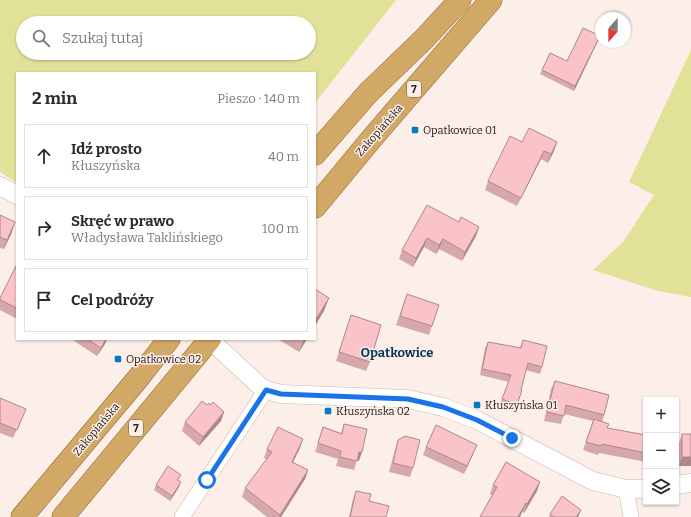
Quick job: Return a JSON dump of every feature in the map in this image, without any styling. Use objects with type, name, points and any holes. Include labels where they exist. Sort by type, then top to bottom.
[{"type":"highway","points":[[316,153],[368,93],[435,28],[460,0]]},
{"type":"highway","name":"Zakopiańska","points":[[316,206],[491,0]]},
{"type":"highway","name":"Zakopiańska","points":[[22,517],[168,340]]},
{"type":"highway","name":"7","points":[[63,517],[209,340]]},
{"type":"street","points":[[0,186],[16,195]]},
{"type":"street","points":[[211,340],[250,378],[266,390],[281,394],[408,399],[443,407],[477,420],[593,481],[626,489],[643,489]]},
{"type":"street","points":[[182,517],[266,390]]},
{"type":"street","points":[[679,485],[691,483]]},
{"type":"street","points":[[626,489],[631,517]]},
{"type":"green space","points":[[0,0],[396,0],[316,102],[316,72],[16,72],[16,182],[0,172]]},
{"type":"green space","points":[[691,50],[691,297],[658,291],[593,270],[623,242],[654,195],[629,182]]},
{"type":"building","points":[[583,28],[595,34],[595,46],[575,86],[542,70],[550,53],[567,61]]},
{"type":"building","points":[[529,128],[557,142],[551,154],[544,151],[521,198],[488,181],[510,136],[522,142]]},
{"type":"building","points":[[427,205],[459,222],[461,217],[479,227],[465,252],[443,239],[439,245],[427,238],[416,258],[402,250]]},
{"type":"building","points":[[0,215],[15,222],[7,240],[0,237]]},
{"type":"building","points":[[16,266],[16,308],[0,300]]},
{"type":"building","points":[[316,290],[329,298],[316,319]]},
{"type":"building","points":[[407,294],[439,305],[432,326],[400,316]]},
{"type":"building","points":[[351,315],[381,325],[370,362],[339,352]]},
{"type":"building","points":[[89,340],[105,340],[101,348]]},
{"type":"building","points":[[523,340],[547,346],[542,367],[528,363],[517,405],[502,399],[511,375],[482,369],[488,342],[521,348]]},
{"type":"building","points":[[555,381],[609,395],[604,415],[566,405],[564,416],[547,412]]},
{"type":"building","points":[[0,398],[26,409],[17,430],[0,423]]},
{"type":"building","points":[[202,401],[207,405],[209,403],[210,405],[213,402],[224,412],[203,437],[185,422]]},
{"type":"building","points":[[594,419],[609,424],[607,428],[643,434],[643,452],[602,444],[601,446],[586,442]]},
{"type":"building","points":[[344,424],[367,429],[362,452],[359,452],[357,461],[340,457],[341,451],[318,443],[323,427],[342,434]]},
{"type":"building","points":[[436,425],[477,445],[467,466],[426,447]]},
{"type":"building","points":[[278,427],[303,439],[292,462],[308,470],[280,515],[245,488],[272,452],[267,449]]},
{"type":"building","points":[[682,434],[691,434],[691,457],[682,457]]},
{"type":"building","points":[[405,436],[420,440],[413,468],[393,463],[398,440]]},
{"type":"building","points":[[506,462],[540,482],[518,517],[480,517],[497,487],[493,485]]},
{"type":"building","points":[[168,466],[181,475],[177,480],[181,482],[172,496],[156,485]]},
{"type":"building","points":[[356,491],[371,494],[369,501],[389,506],[386,517],[350,517]]},
{"type":"building","points":[[562,496],[581,510],[576,517],[554,517],[550,514]]},
{"type":"place","name":"Opatkowice 01","points":[[415,130]]},
{"type":"place","name":"Opatkowice 02","points":[[118,359]]},
{"type":"place","name":"Kłuszyńska 01","points":[[477,405]]},
{"type":"place","name":"Kłuszyńska 02","points":[[328,411]]},
{"type":"district","name":"Opatkowice","points":[[397,352]]},
{"type":"route","points":[[207,480],[266,390],[281,394],[408,399],[443,407],[477,420],[512,438]]}]
